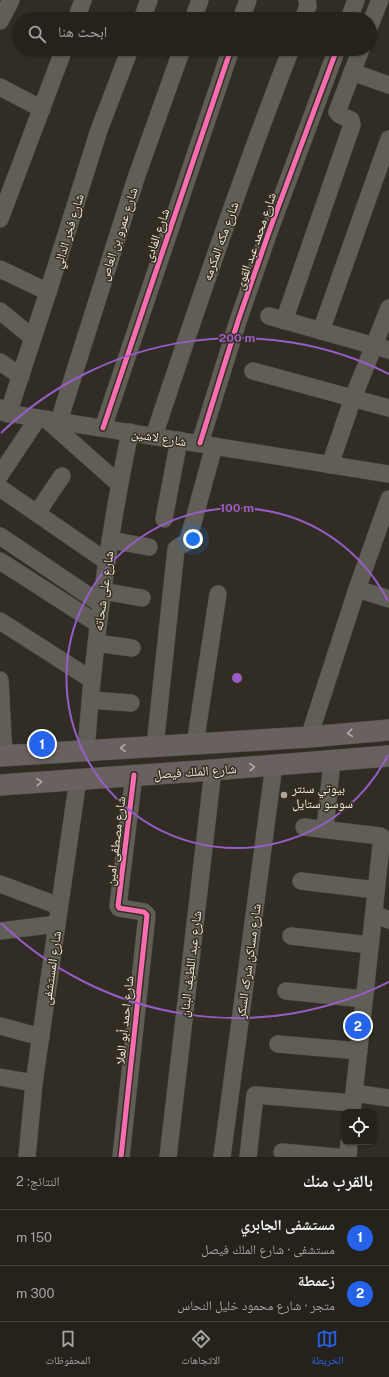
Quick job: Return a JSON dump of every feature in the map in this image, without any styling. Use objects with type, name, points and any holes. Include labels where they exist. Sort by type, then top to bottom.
[{"type":"main road","name":"شارع الملك فيصل","points":[[2,756],[309,737],[389,730]]},
{"type":"main road","name":"شارع الملك فيصل","points":[[0,785],[389,756]]},
{"type":"street","points":[[0,21],[11,0]]},
{"type":"street","points":[[79,12],[83,0]]},
{"type":"street","points":[[145,12],[149,0]]},
{"type":"street","points":[[196,12],[200,0]]},
{"type":"street","points":[[244,12],[248,0]]},
{"type":"street","points":[[306,12],[309,3],[307,0]]},
{"type":"street","points":[[352,12],[356,0]]},
{"type":"street","points":[[375,12],[380,0]]},
{"type":"street","points":[[0,219],[61,56]]},
{"type":"street","name":"شارع فخر الدالي","points":[[3,411],[21,376],[99,130],[127,56]]},
{"type":"street","name":"شارع عمرو بن العاص","points":[[0,475],[48,420],[179,56]]},
{"type":"street","name":"شارع الفادى","points":[[103,428],[229,56]]},
{"type":"street","name":"شارع مكه المكرمه","points":[[154,436],[200,296],[242,179],[289,56]]},
{"type":"street","name":"شارع محمد عبد القوى","points":[[155,746],[176,549],[188,541],[207,445],[238,321],[270,229],[334,56]]},
{"type":"street","points":[[358,56],[337,112],[353,122],[276,318],[382,348]]},
{"type":"street","points":[[352,72],[389,85]]},
{"type":"street","points":[[0,87],[42,109]]},
{"type":"street","points":[[321,331],[389,139]]},
{"type":"street","points":[[0,269],[48,292]]},
{"type":"street","points":[[330,465],[354,398],[382,348],[389,308]]},
{"type":"street","points":[[0,311],[33,338]]},
{"type":"street","points":[[0,362],[21,376]]},
{"type":"street","points":[[253,371],[389,408]]},
{"type":"street","name":"شارع لاشين","points":[[3,411],[48,420],[389,474]]},
{"type":"street","points":[[48,420],[119,484]]},
{"type":"street","name":"شارع على شحاته","points":[[86,750],[101,597],[119,484],[130,432]]},
{"type":"street","points":[[164,519],[179,440]]},
{"type":"street","points":[[37,513],[62,476]]},
{"type":"street","points":[[0,488],[106,561]]},
{"type":"street","points":[[309,737],[357,589],[382,539],[389,499]]},
{"type":"street","points":[[0,536],[101,597],[142,598]]},
{"type":"street","points":[[110,540],[150,547]]},
{"type":"street","points":[[0,561],[98,624]]},
{"type":"street","points":[[357,589],[389,599]]},
{"type":"street","points":[[195,744],[218,594]]},
{"type":"street","points":[[0,621],[92,680]]},
{"type":"street","points":[[96,643],[132,648]]},
{"type":"street","points":[[0,680],[2,756]]},
{"type":"street","points":[[90,700],[131,703]]},
{"type":"street","points":[[325,829],[332,761]]},
{"type":"street","name":"شارع مساكن شركه السكر","points":[[222,1157],[274,765]]},
{"type":"street","name":"شارع عبد اللطيف البنان","points":[[168,1157],[213,770]]},
{"type":"street","name":"شارع مصطفى امين","points":[[120,908],[118,906],[134,775]]},
{"type":"street","name":"شارع المستشفى","points":[[28,1157],[34,1083],[78,779]]},
{"type":"street","points":[[304,827],[381,836],[384,865],[376,890],[381,917],[370,945],[353,1103]]},
{"type":"street","points":[[301,881],[376,890]]},
{"type":"street","points":[[0,884],[60,906]]},
{"type":"street","name":"شارع احمد أبو العلا","points":[[120,908],[144,912],[147,915],[120,1157]]},
{"type":"street","points":[[0,931],[57,924]]},
{"type":"street","points":[[291,936],[370,945]]},
{"type":"street","points":[[286,991],[364,999]]},
{"type":"street","points":[[0,1026],[41,1037]]},
{"type":"street","points":[[278,1044],[359,1051]]},
{"type":"street","points":[[0,1077],[34,1083]]},
{"type":"street","points":[[248,1157],[255,1095],[353,1103],[389,1098]]},
{"type":"street","points":[[348,1157],[349,1145]]},
{"type":"street","points":[[282,1152],[337,1157]]},
{"type":"cycle path","points":[[103,428],[229,56]]},
{"type":"cycle path","points":[[200,443],[238,321],[270,229],[334,56]]},
{"type":"cycle path","points":[[121,1157],[147,915],[144,912],[119,908],[118,906],[134,775]]},
{"type":"place","name":"مستشفى الجابري","points":[[42,744]]},
{"type":"place","name":"بيوتي سنتر سوسو ستايل","points":[[284,795]]},
{"type":"place","name":"زعمطة","points":[[358,1026]]}]
